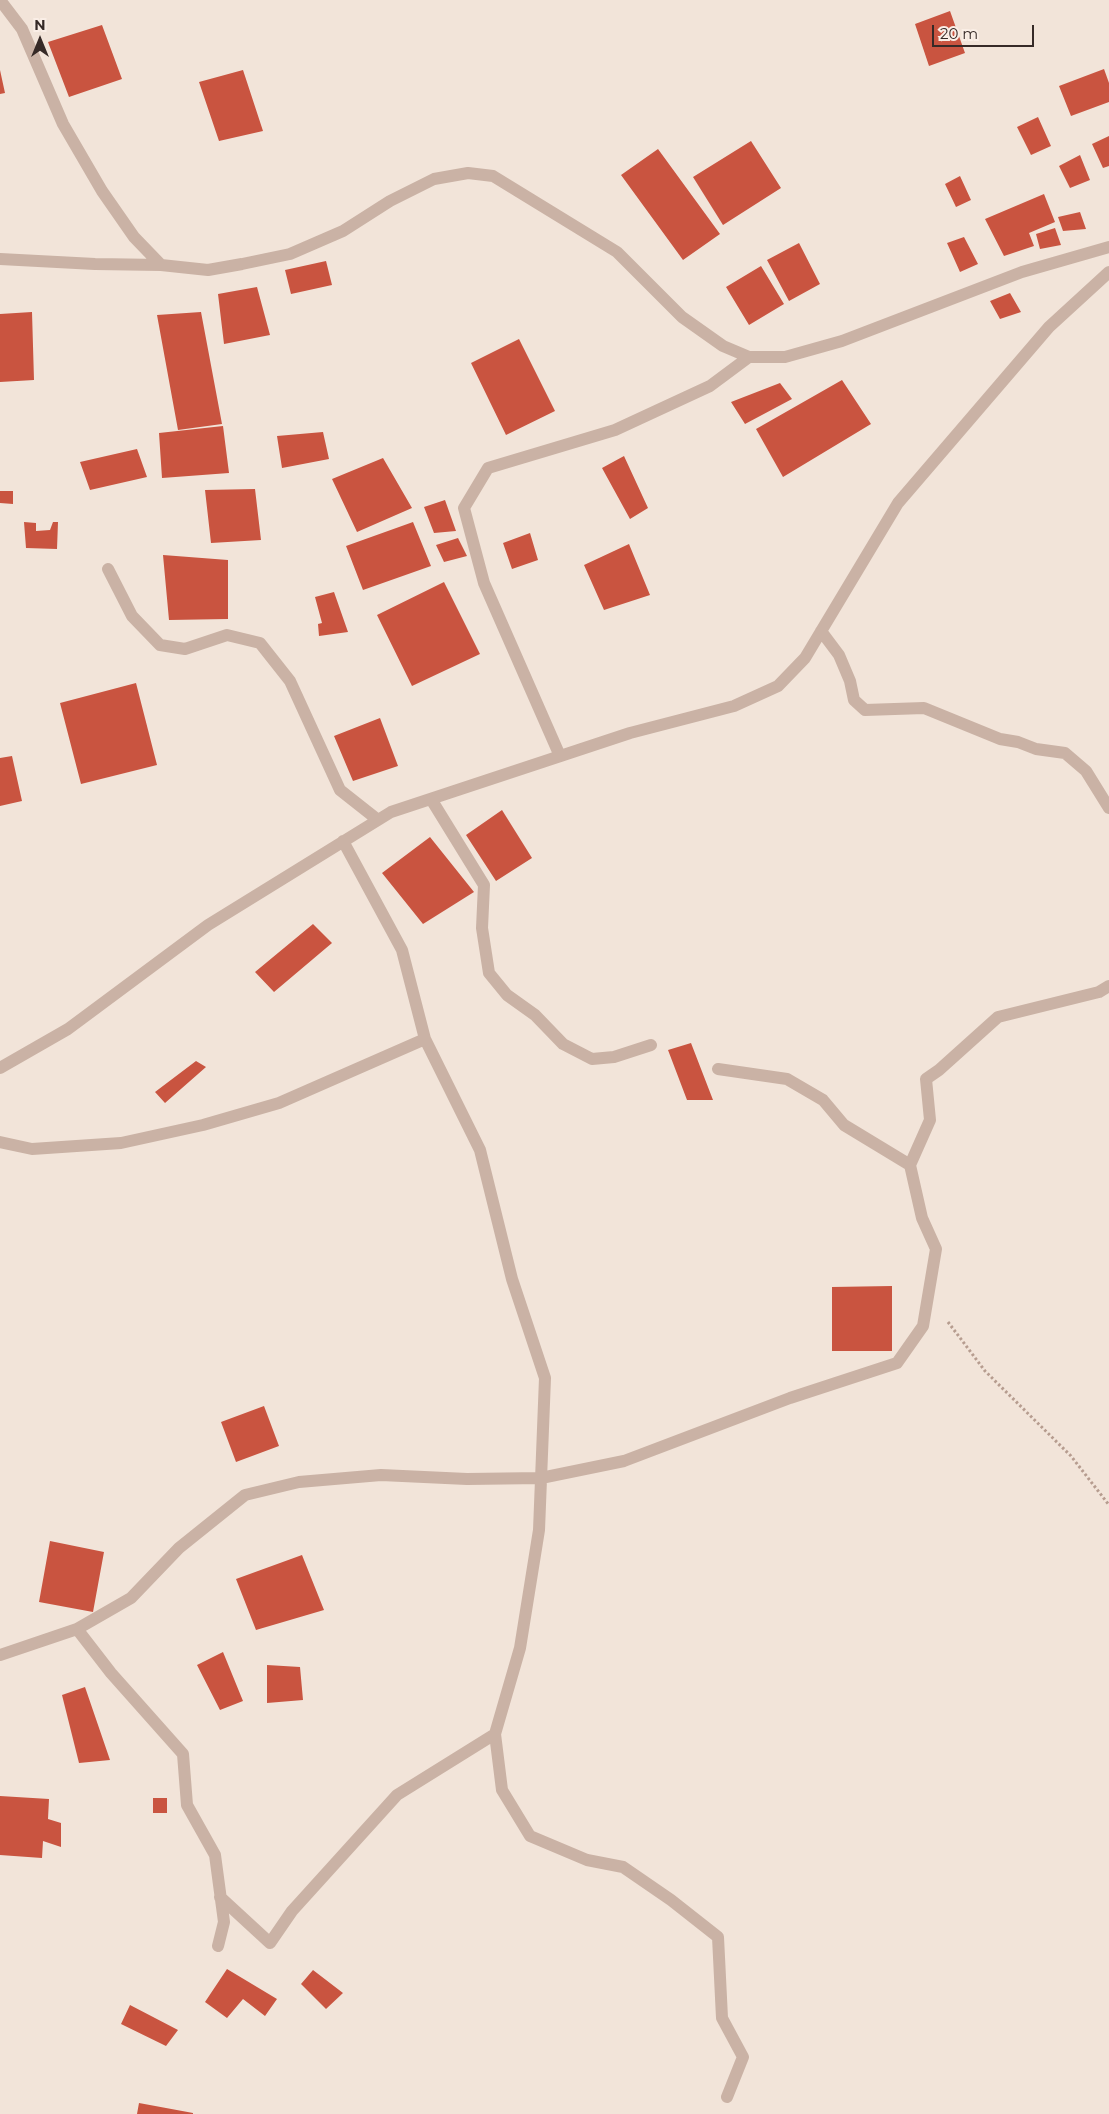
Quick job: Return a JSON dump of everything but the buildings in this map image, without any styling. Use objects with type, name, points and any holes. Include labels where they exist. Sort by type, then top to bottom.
[{"type":"street","points":[[0,0],[22,29],[63,124],[102,192],[134,237],[161,265]]},
{"type":"street","points":[[0,259],[161,265],[208,270],[290,254],[343,232],[390,201],[434,179],[468,173],[493,176],[617,252],[682,317],[723,346],[749,357],[785,357],[842,341],[1022,272],[1109,247]]},
{"type":"street","points":[[0,1068],[68,1029],[208,925],[391,812],[630,733],[734,706],[778,686],[805,658],[898,503],[1049,327],[1109,272]]},
{"type":"street","points":[[560,756],[484,583],[464,508],[488,468],[616,430],[710,386],[749,357]]},
{"type":"street","points":[[108,569],[132,616],[160,645],[185,649],[227,635],[260,643],[290,681],[340,790],[378,820]]},
{"type":"street","points":[[821,630],[839,655],[850,681],[854,700],[865,710],[924,708],[1000,739],[1018,742],[1036,750],[1065,753],[1086,771],[1109,808]]},
{"type":"street","points":[[431,798],[484,885],[482,928],[489,973],[507,995],[535,1015],[563,1044],[592,1060],[614,1057],[652,1045]]},
{"type":"street","points":[[343,841],[402,950],[425,1039],[480,1150],[512,1279],[544,1378],[540,1530],[520,1648],[495,1734],[502,1790],[530,1836],[587,1860],[623,1867],[671,1900],[718,1936],[722,2018],[743,2057],[727,2097]]},
{"type":"street","points":[[0,1655],[77,1629],[131,1598],[179,1548],[245,1495],[299,1482],[381,1476],[467,1479],[541,1478],[624,1461],[790,1398],[897,1363],[923,1326],[936,1249],[922,1218],[910,1166],[930,1120],[926,1079],[939,1070],[998,1017],[1100,992],[1109,986]]},
{"type":"street","points":[[0,1142],[32,1149],[121,1144],[203,1125],[279,1104],[425,1039]]},
{"type":"street","points":[[718,1068],[787,1079],[822,1100],[844,1125],[910,1166]]},
{"type":"street","points":[[77,1629],[111,1673],[183,1754],[187,1805],[215,1855],[224,1922],[218,1946]]},
{"type":"street","points":[[220,1896],[270,1943],[292,1911],[396,1795],[495,1734]]},
{"type":"path","points":[[928,1296],[985,1371],[1071,1456],[1109,1505]]}]
